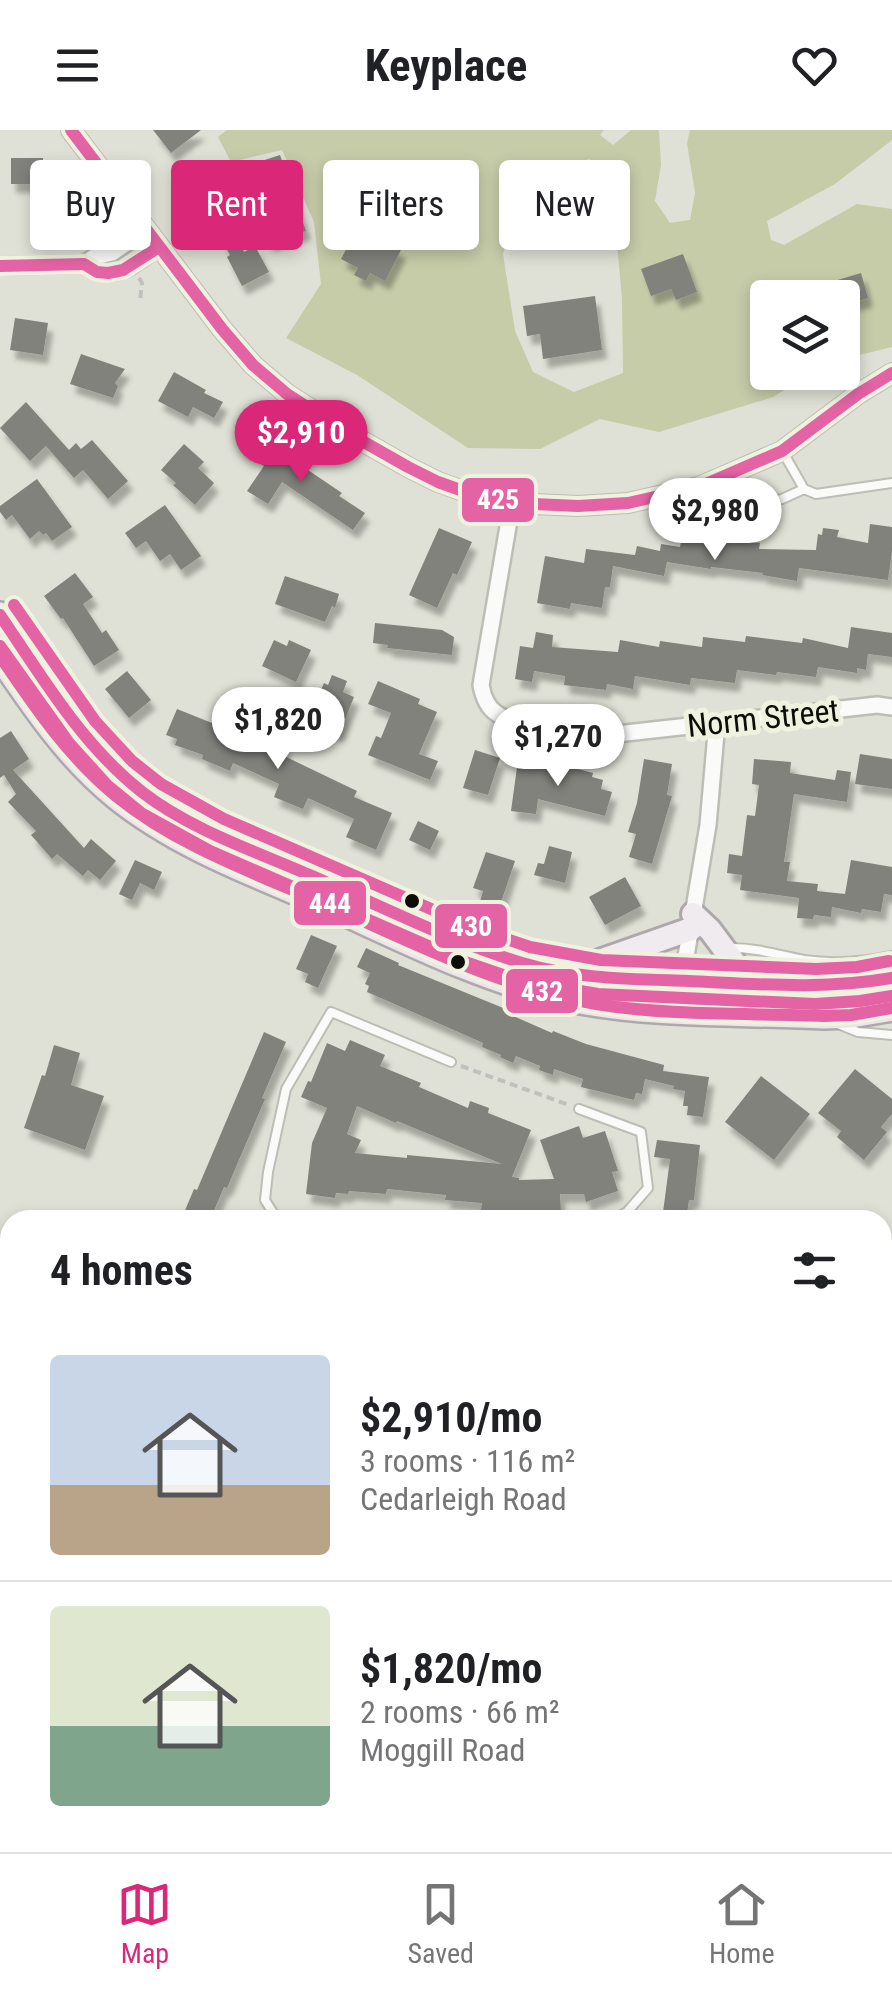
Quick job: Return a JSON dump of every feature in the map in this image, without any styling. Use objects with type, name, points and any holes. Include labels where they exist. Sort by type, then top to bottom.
[{"type":"highway","points":[[0,615],[70,716],[141,791],[217,835],[471,946],[526,964],[579,975],[836,987],[892,978]]},
{"type":"highway","points":[[0,656],[72,754],[113,794],[179,838],[508,982],[568,999],[677,1010],[851,1016],[892,1008]]},
{"type":"main road","points":[[579,975],[592,964],[692,922],[710,930],[751,984]]},
{"type":"street","points":[[71,130],[94,160]]},
{"type":"street","points":[[151,237],[234,344],[287,394],[408,467],[466,492],[512,502],[578,506],[628,503],[699,487],[782,451],[892,373]]},
{"type":"street","points":[[0,266],[84,264],[97,272],[123,270],[159,247]]},
{"type":"street","points":[[84,264],[116,250]]},
{"type":"street","name":"Norm Street","points":[[512,502],[482,685],[492,712],[563,732],[599,736],[878,705],[892,707]]},
{"type":"street","points":[[677,1010],[708,824],[717,722]]},
{"type":"lane","points":[[782,451],[804,489],[816,494],[892,483]]},
{"type":"lane","points":[[751,505],[782,499],[804,489]]},
{"type":"lane","points":[[722,948],[749,948],[832,962],[892,956]]},
{"type":"lane","points":[[272,1210],[264,1200],[286,1090],[331,1012],[451,1062]]},
{"type":"lane","points":[[824,1016],[849,1030],[892,1035]]},
{"type":"lane","points":[[579,1109],[641,1132],[648,1188],[629,1210]]},
{"type":"path","points":[[136,274],[142,283],[140,300]]},
{"type":"path","points":[[451,1062],[579,1109]]},
{"type":"green space","points":[[227,130],[604,130],[600,135],[613,145],[631,130],[659,130],[661,165],[655,201],[670,223],[690,220],[695,193],[687,143],[690,130],[892,130],[892,140],[835,184],[767,221],[771,240],[784,245],[857,204],[892,209],[892,347],[860,355],[860,280],[750,280],[750,390],[784,390],[773,397],[659,432],[600,419],[540,449],[468,448],[357,375],[286,338],[321,284],[314,222],[303,197],[303,160],[286,160],[282,150],[230,160],[218,137]],"holes":[[[499,160],[630,160],[630,250],[618,250],[623,373],[574,392],[533,372],[515,331],[504,250],[499,250]]]},
{"type":"building","points":[[153,130],[201,130],[171,153]]},
{"type":"building","points":[[11,158],[43,158],[30,160],[30,184],[11,184]]},
{"type":"building","points":[[227,250],[257,250],[269,272],[242,286],[227,257]]},
{"type":"building","points":[[346,250],[401,250],[385,281],[370,273],[366,281],[354,275],[358,268],[341,259]]},
{"type":"building","points":[[683,254],[697,292],[676,300],[671,289],[651,296],[641,269]]},
{"type":"building","points":[[861,273],[868,298],[860,300],[860,280],[838,280]]},
{"type":"building","points":[[595,296],[602,350],[543,359],[540,334],[527,336],[523,306]]},
{"type":"building","points":[[15,318],[48,323],[43,355],[10,350]]},
{"type":"building","points":[[81,354],[125,369],[115,383],[118,386],[113,398],[70,384]]},
{"type":"building","points":[[174,372],[223,402],[214,418],[193,407],[188,417],[158,401]]},
{"type":"building","points":[[26,402],[69,450],[76,443],[81,449],[92,440],[128,481],[108,499],[83,470],[74,478],[46,446],[30,461],[0,428]]},
{"type":"building","points":[[273,440],[302,459],[299,464],[365,513],[353,530],[282,482],[268,504],[247,491],[264,466],[258,462]]},
{"type":"building","points":[[184,444],[204,462],[198,468],[214,483],[195,505],[161,470]]},
{"type":"building","points":[[37,479],[72,527],[52,541],[39,531],[30,539],[12,515],[6,520],[0,512],[0,506]]},
{"type":"building","points":[[165,505],[201,556],[181,570],[170,554],[160,561],[146,541],[136,548],[125,533]]},
{"type":"building","points":[[870,524],[892,527],[888,580],[799,568],[797,581],[667,562],[664,576],[613,566],[602,608],[571,603],[570,609],[537,603],[545,556],[584,563],[586,549],[635,555],[637,546],[660,551],[661,544],[680,547],[683,531],[723,539],[724,535],[741,537],[741,541],[760,543],[759,549],[816,550],[823,528],[839,530],[837,537],[868,543]]},
{"type":"building","points":[[439,528],[472,542],[437,608],[409,595]]},
{"type":"building","points":[[75,573],[93,597],[83,604],[119,650],[94,666],[44,596]]},
{"type":"building","points":[[285,576],[339,594],[325,622],[275,604]]},
{"type":"building","points":[[375,623],[442,630],[454,637],[452,655],[373,643]]},
{"type":"building","points":[[851,627],[892,633],[892,657],[868,654],[866,670],[857,668],[857,673],[818,667],[816,677],[737,670],[735,683],[691,678],[690,685],[635,676],[633,689],[607,684],[606,690],[564,685],[565,676],[534,671],[532,682],[515,679],[520,646],[533,648],[536,632],[553,635],[552,647],[618,652],[620,640],[659,647],[660,641],[702,647],[703,637],[745,642],[746,636],[802,643],[803,638],[848,648]]},
{"type":"building","points":[[274,640],[287,646],[289,640],[311,650],[296,682],[262,666]]},
{"type":"building","points":[[127,671],[151,700],[129,718],[105,689]]},
{"type":"building","points":[[332,675],[347,681],[343,692],[354,697],[339,734],[308,721],[324,683],[328,685]]},
{"type":"building","points":[[378,681],[420,699],[418,704],[437,712],[419,754],[438,761],[430,780],[368,755],[376,736],[381,738],[391,713],[368,704]]},
{"type":"building","points":[[177,709],[217,725],[220,720],[285,748],[282,755],[357,791],[354,797],[392,813],[376,850],[346,837],[354,819],[308,798],[303,809],[274,797],[279,784],[233,763],[230,771],[175,745],[177,739],[166,735]]},
{"type":"building","points":[[11,731],[29,759],[13,770],[84,848],[91,839],[116,861],[100,880],[88,870],[83,876],[57,854],[52,859],[31,835],[36,831],[8,802],[16,794],[4,775],[0,778],[0,738]]},
{"type":"building","points":[[475,750],[500,758],[488,795],[463,788]]},
{"type":"building","points":[[860,754],[892,759],[892,789],[855,784]]},
{"type":"building","points":[[644,759],[672,764],[667,795],[672,796],[652,864],[629,857],[636,834],[628,832]]},
{"type":"building","points":[[754,759],[791,762],[790,773],[835,780],[837,770],[851,772],[847,802],[794,794],[784,862],[790,862],[787,881],[818,884],[817,891],[845,894],[851,860],[892,867],[892,895],[884,894],[881,912],[862,909],[861,913],[832,907],[831,917],[797,918],[799,898],[740,890],[742,875],[727,873],[729,854],[742,856],[747,815],[755,816],[759,785],[752,784]]},
{"type":"building","points":[[518,760],[593,773],[592,777],[603,780],[601,789],[612,792],[605,816],[538,799],[536,814],[511,811]]},
{"type":"building","points":[[418,821],[439,831],[430,850],[409,840]]},
{"type":"building","points":[[549,846],[572,852],[565,883],[534,875],[538,863],[544,864]]},
{"type":"building","points":[[486,852],[515,861],[498,911],[479,905],[483,891],[473,888]]},
{"type":"building","points":[[135,860],[162,872],[154,890],[140,883],[132,900],[119,894]]},
{"type":"building","points":[[625,877],[641,906],[605,925],[589,897]]},
{"type":"building","points":[[311,935],[337,946],[318,988],[305,982],[308,974],[296,969]]},
{"type":"building","points":[[366,948],[552,1033],[664,1065],[663,1071],[709,1077],[703,1117],[687,1115],[688,1106],[683,1106],[685,1091],[673,1089],[674,1086],[645,1079],[642,1094],[636,1093],[634,1100],[581,1087],[583,1079],[554,1069],[553,1075],[516,1056],[513,1063],[482,1047],[481,1042],[367,992],[369,986],[365,984],[370,973],[357,967]]},
{"type":"building","points":[[264,1032],[286,1042],[227,1188],[224,1187],[214,1210],[185,1210],[194,1189],[197,1190]]},
{"type":"building","points":[[350,1040],[385,1055],[380,1066],[421,1083],[419,1087],[468,1108],[470,1101],[489,1108],[488,1113],[531,1130],[512,1177],[519,1180],[554,1179],[540,1140],[579,1126],[583,1138],[605,1131],[618,1171],[612,1172],[618,1191],[586,1202],[584,1194],[560,1194],[561,1210],[481,1210],[482,1203],[387,1189],[386,1194],[336,1193],[335,1198],[306,1194],[312,1143],[327,1108],[301,1097],[327,1043],[345,1051]],"holes":[[[357,1106],[502,1164],[355,1153],[361,1140],[347,1134]]]},
{"type":"building","points":[[54,1045],[80,1053],[71,1085],[104,1096],[85,1150],[24,1128]]},
{"type":"building","points":[[855,1069],[892,1099],[892,1114],[881,1127],[887,1132],[864,1160],[837,1137],[841,1131],[818,1113]]},
{"type":"building","points":[[761,1076],[810,1114],[774,1160],[725,1122]]},
{"type":"building","points":[[657,1140],[700,1145],[694,1200],[689,1200],[688,1210],[663,1210],[670,1159],[654,1157]]},
{"type":"transit line","name":"425","points":[[71,130],[253,365],[287,394],[341,429],[408,467],[466,492],[512,503],[578,506],[628,503],[699,487],[782,451],[892,373]]},
{"type":"transit line","name":"425","points":[[0,266],[84,264],[108,273],[123,270],[159,247]]},
{"type":"transit line","name":"430","points":[[14,605],[95,721],[132,761],[161,784],[224,819],[477,929],[530,947],[601,960],[816,969],[889,961]]},
{"type":"transit line","name":"425","points":[[0,615],[82,732],[142,792],[202,829],[442,934],[522,963],[583,975],[790,985],[892,978]]},
{"type":"transit line","name":"444","points":[[0,646],[69,743],[108,786],[141,813],[210,851],[465,962],[521,981],[598,994],[815,1004],[892,996]]},
{"type":"transit line","name":"432","points":[[0,656],[39,712],[99,781],[166,831],[220,859],[461,964],[561,997],[624,1008],[824,1016],[892,1008]]}]
